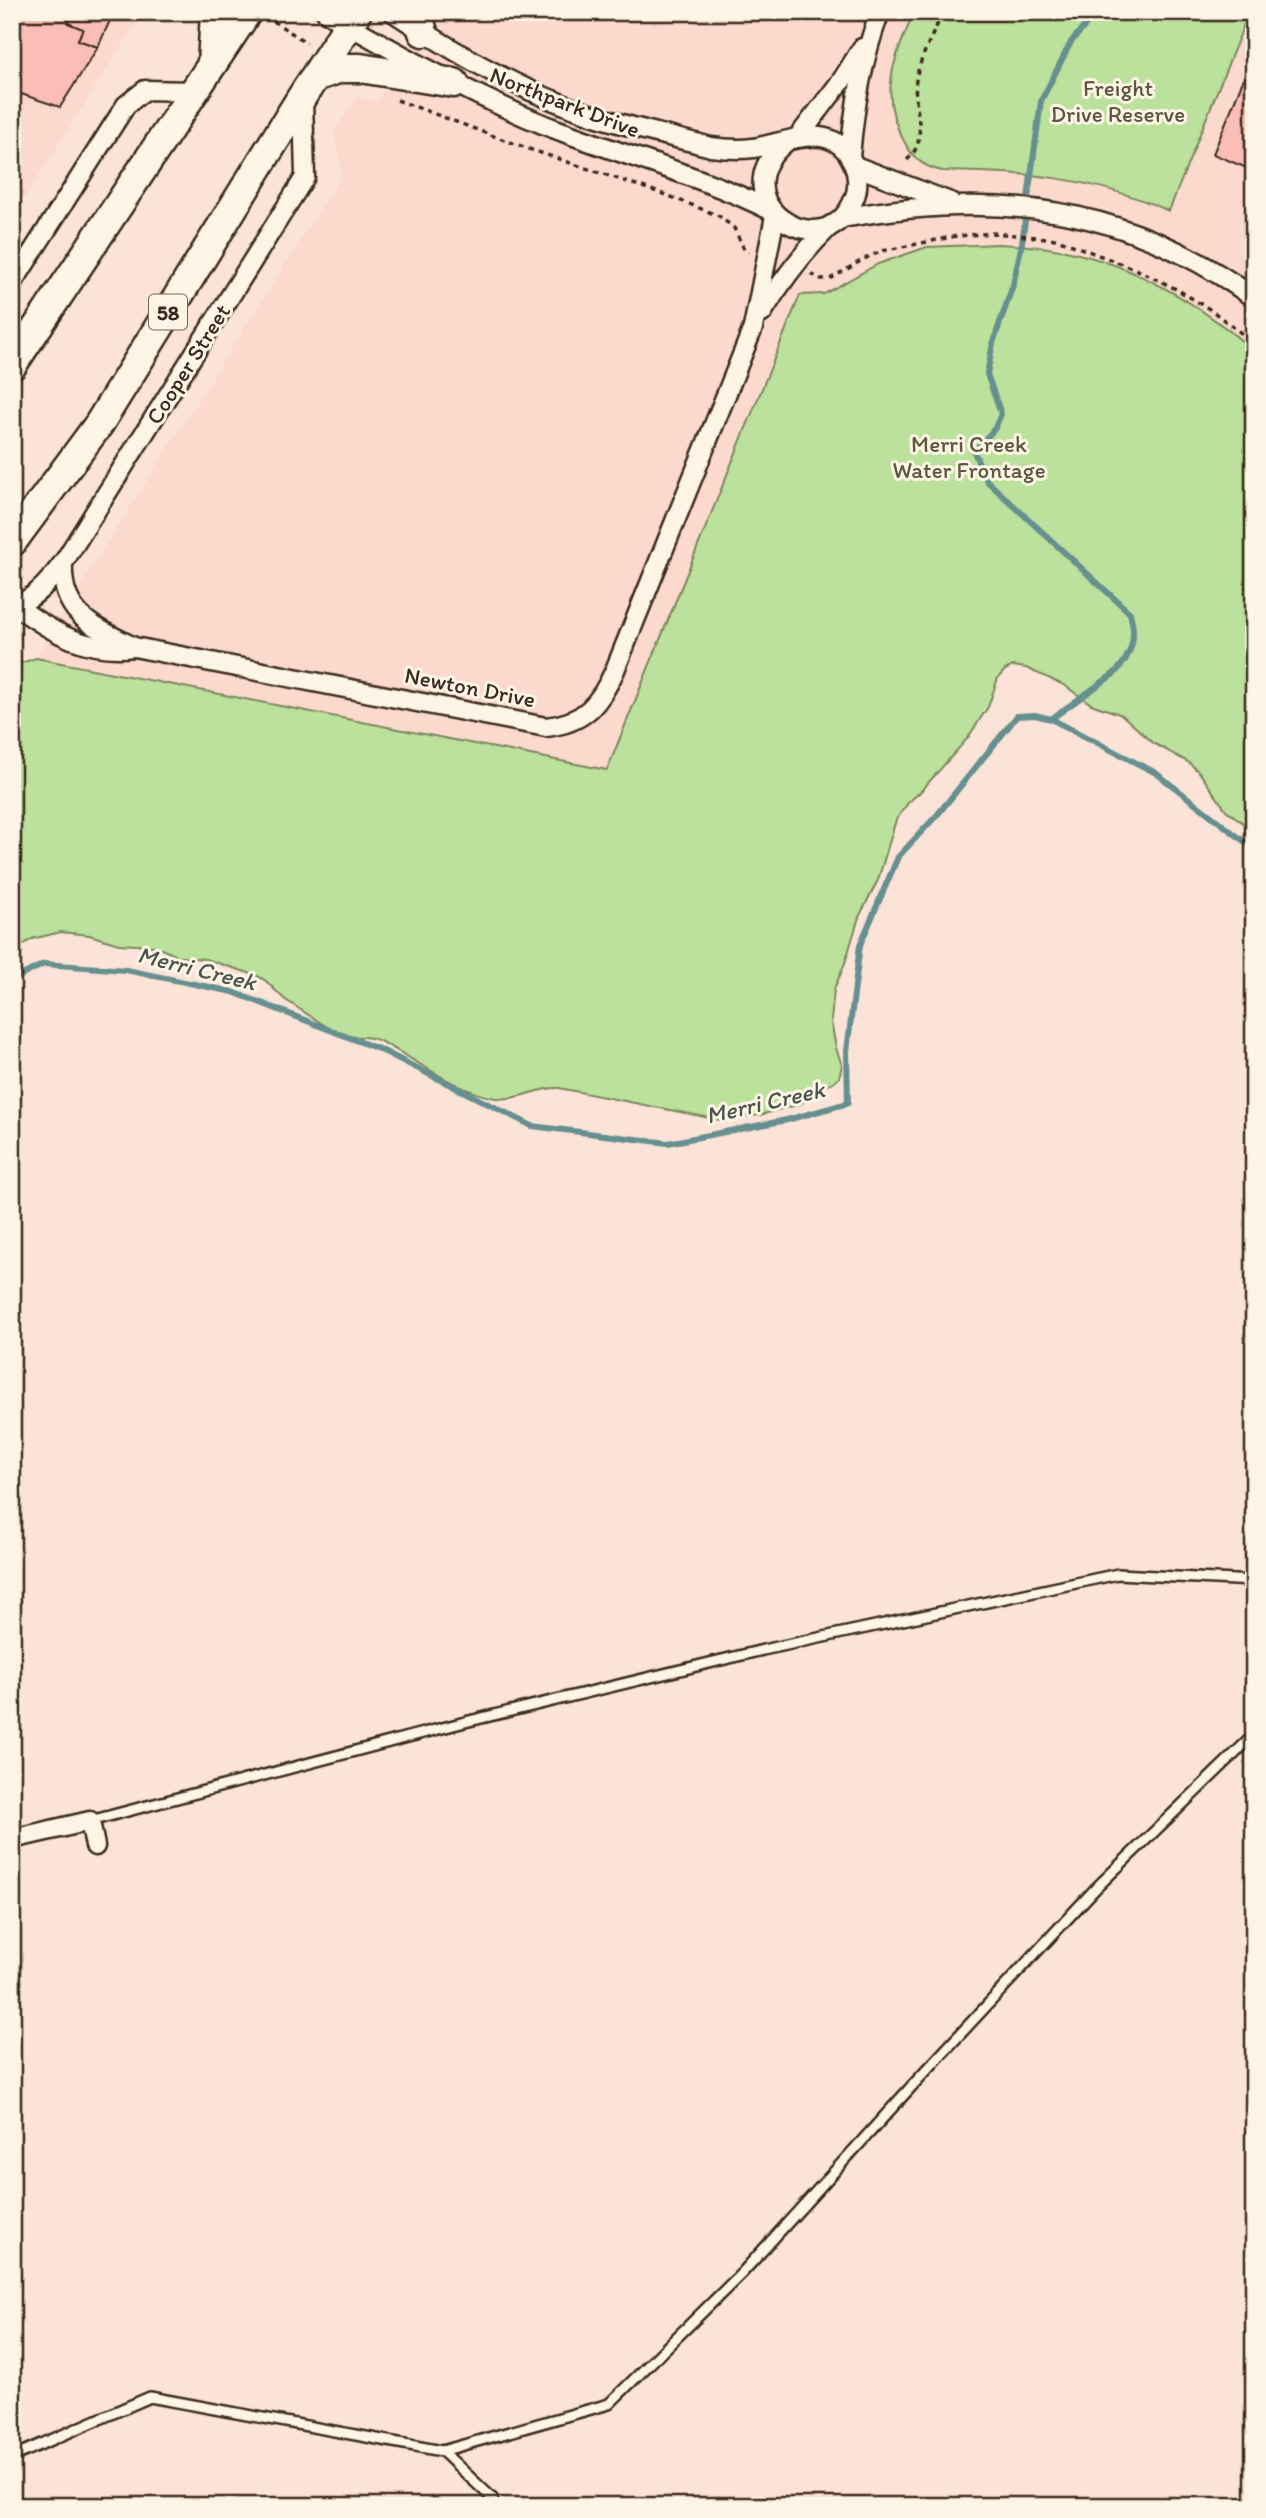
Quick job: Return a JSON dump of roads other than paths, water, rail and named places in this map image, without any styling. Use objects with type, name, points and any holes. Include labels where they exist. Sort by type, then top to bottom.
[{"type":"main road","points":[[212,64],[215,12]]},
{"type":"main road","points":[[12,365],[212,64],[260,17]]},
{"type":"main road","name":"Cooper Street","points":[[12,542],[99,424],[309,86],[344,17]]},
{"type":"main road","points":[[309,86],[341,68],[360,68],[454,83]]},
{"type":"street","name":"Northpark Drive","points":[[393,12],[420,22],[463,58],[498,76],[593,116],[711,147],[752,148],[792,139]]},
{"type":"street","points":[[852,162],[854,108],[872,33],[880,12]]},
{"type":"street","name":"Northpark Drive","points":[[344,17],[454,83],[496,104],[548,126],[702,179],[773,213]]},
{"type":"street","points":[[872,33],[842,80],[792,139],[774,152],[766,165],[762,180],[764,196],[773,213],[787,225],[802,230],[816,230],[876,211],[955,204],[1064,212],[1096,219],[1166,246],[1208,268],[1254,298]]},
{"type":"street","name":"Cooper Street","points":[[14,606],[48,583],[63,563],[305,177],[309,86]]},
{"type":"street","points":[[12,284],[126,104],[145,90],[194,91]]},
{"type":"street","points":[[792,139],[813,135],[828,138],[840,146],[852,162],[858,180],[856,194],[851,207],[836,222]]},
{"type":"street","points":[[852,162],[955,204]]},
{"type":"street","name":"Newton Drive","points":[[753,328],[773,213]]},
{"type":"street","name":"Newton Drive","points":[[14,606],[49,629],[101,648],[134,647],[546,727],[558,726],[587,712],[604,694],[753,328],[788,272],[806,250],[836,222]]},
{"type":"street","name":"Newton Drive","points":[[63,563],[64,586],[72,606],[89,623],[134,647]]},
{"type":"street","points":[[12,1839],[90,1821],[95,1846]]},
{"type":"lane","points":[[90,1821],[465,1721],[763,1650],[1118,1574],[1254,1581]]},
{"type":"lane","points":[[12,2457],[150,2397],[442,2451],[609,2404],[742,2273],[1096,1888],[1254,1735]]},
{"type":"lane","points":[[442,2451],[492,2498],[494,2506]]},
{"type":"waterway","points":[[1051,719],[1121,666],[1132,645],[1130,613],[987,481],[974,452],[995,428],[1001,414],[987,374],[993,343],[1013,285],[1022,243],[1041,101],[1071,42],[1097,12]]},
{"type":"waterway","name":"Merri Creek","points":[[12,980],[44,964],[126,970],[233,992],[381,1050],[532,1126],[668,1143],[787,1120],[848,1103],[847,1051],[860,945],[898,857],[938,814],[1017,716],[1035,715],[1051,719],[1156,773],[1254,849]]},
{"type":"park label","name":"Freight Drive Reserve","points":[[1118,101]]},
{"type":"park label","name":"Merri Creek Water Frontage","points":[[969,457]]}]
